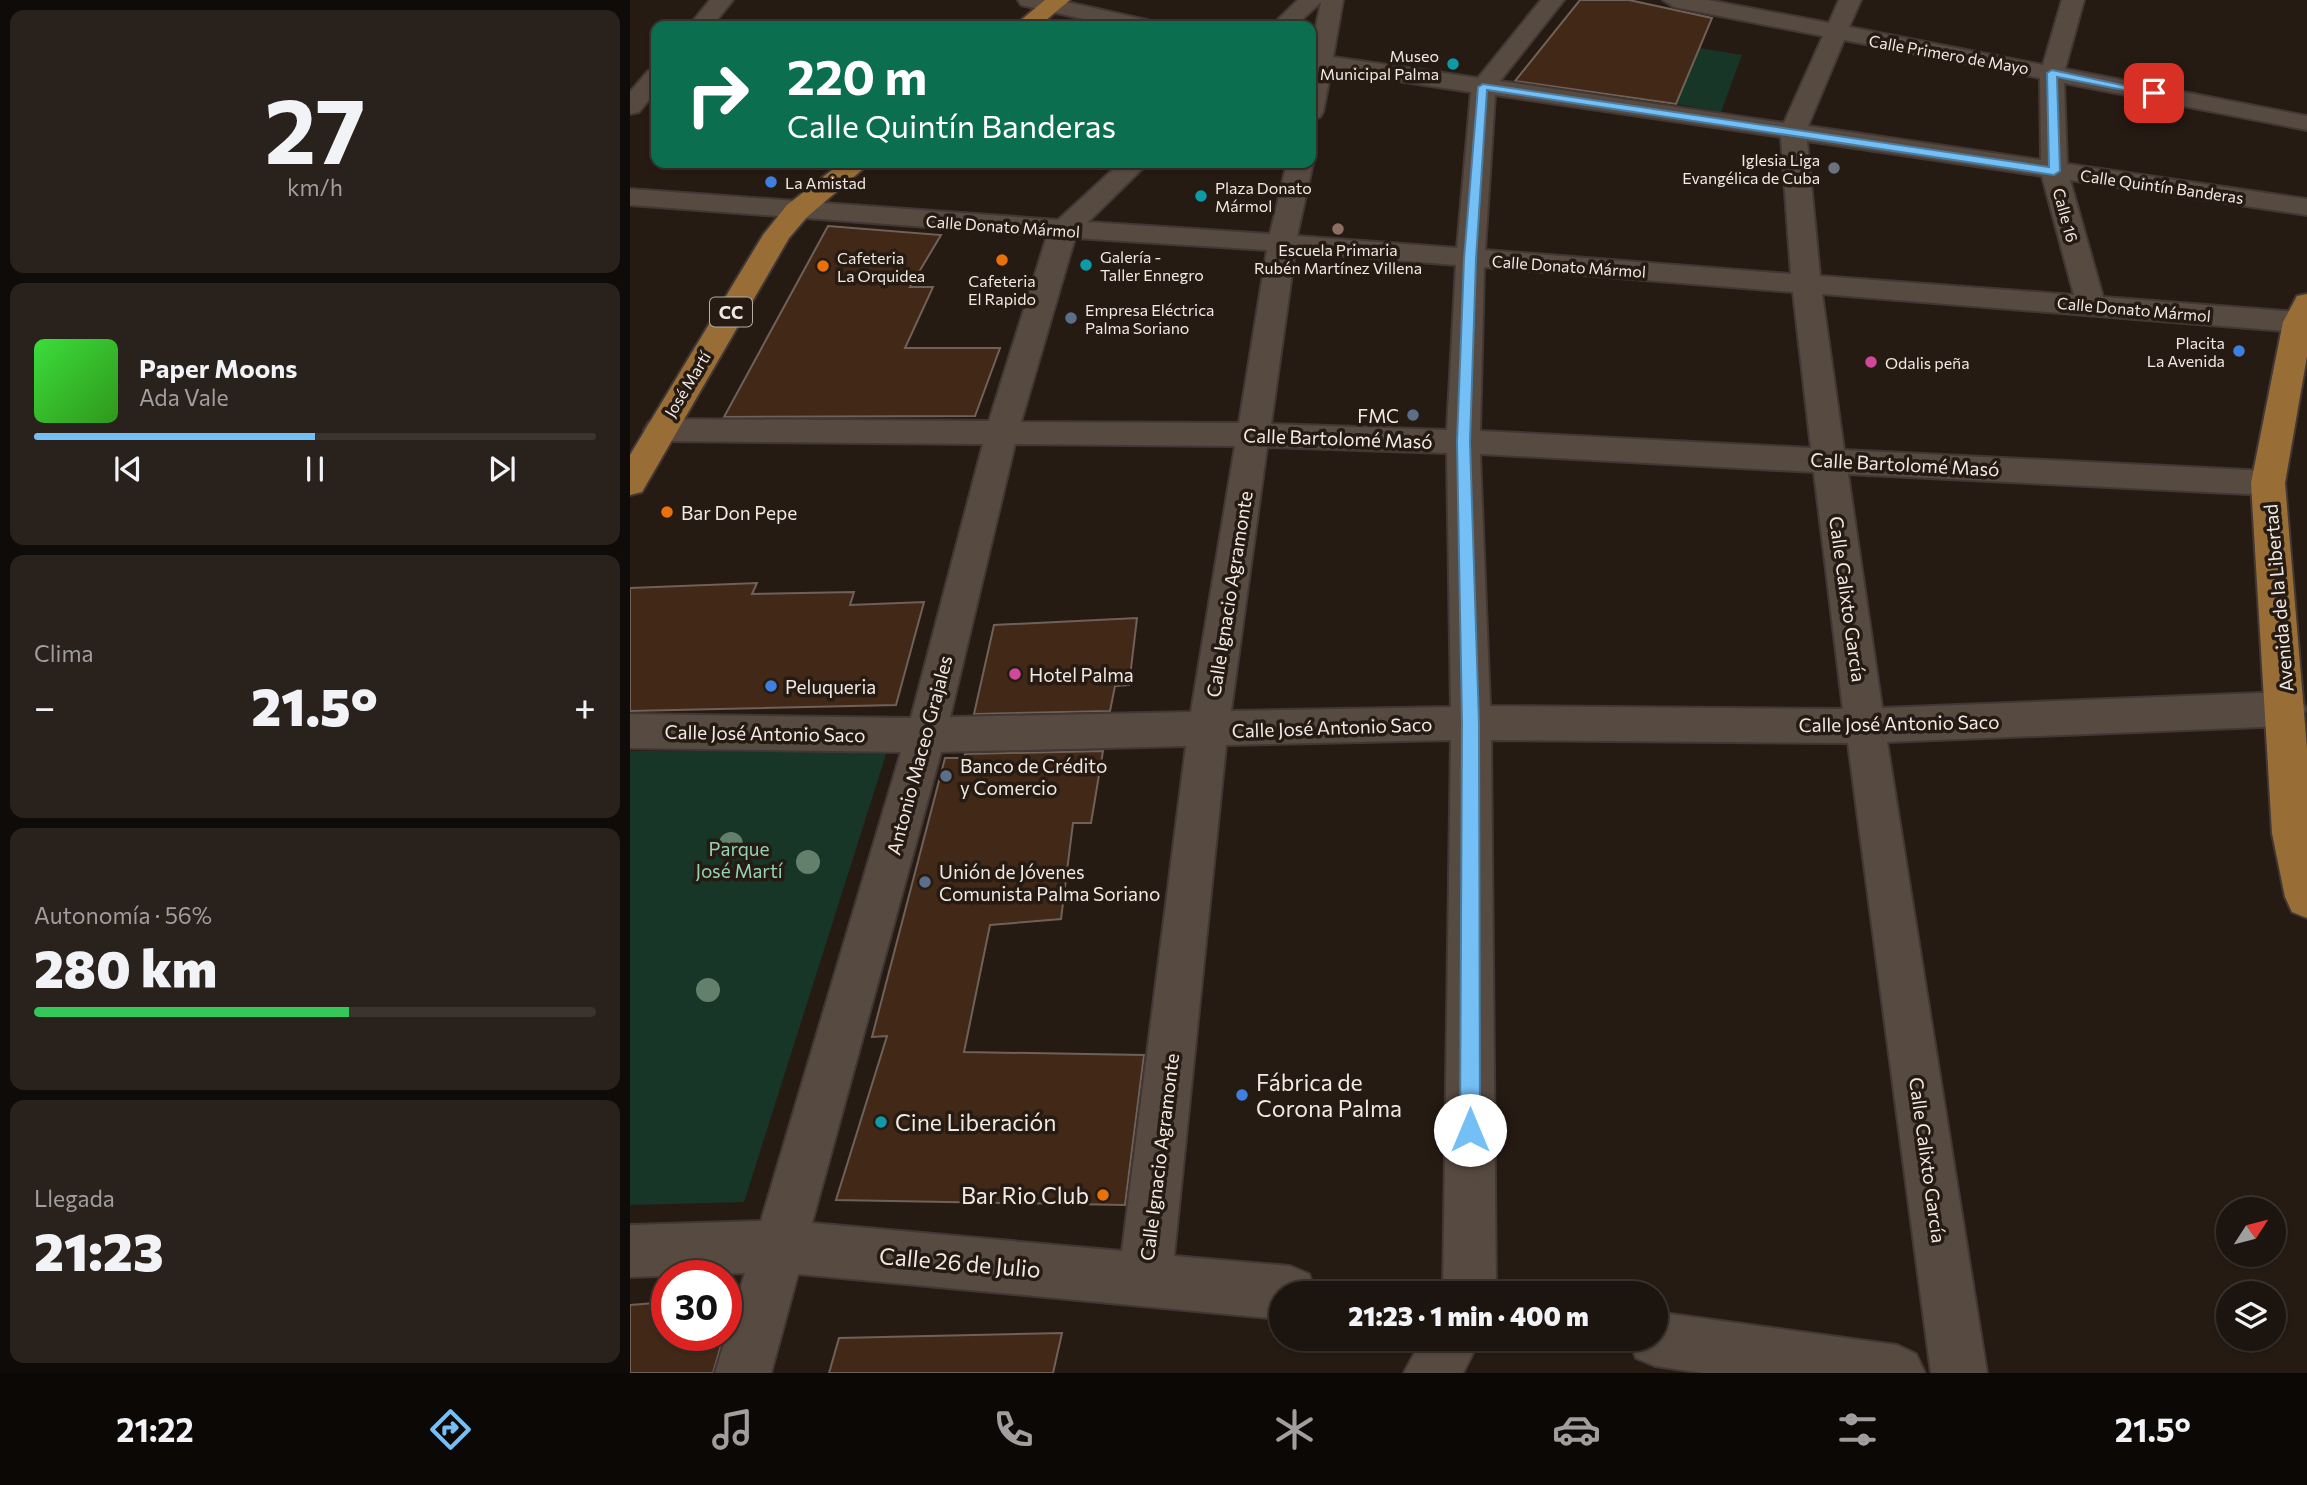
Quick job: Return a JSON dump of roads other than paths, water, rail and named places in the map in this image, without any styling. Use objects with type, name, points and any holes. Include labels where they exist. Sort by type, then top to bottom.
[{"type":"main road","points":[[1032,21],[1055,3]]},
{"type":"main road","name":"José Martí","points":[[630,483],[777,235],[797,211],[851,168]]},
{"type":"main road","name":"Avenida de la Libertad","points":[[2303,312],[2268,483],[2293,833],[2307,897]]},
{"type":"street","points":[[703,21],[722,0]]},
{"type":"street","points":[[1029,0],[1055,3],[1124,21]]},
{"type":"street","points":[[1288,21],[1311,0]]},
{"type":"street","points":[[1316,62],[1332,0]]},
{"type":"street","points":[[1470,1281],[1471,723],[1463,442],[1470,259],[1483,87],[1553,0]]},
{"type":"street","name":"Calle Primero de Mayo","points":[[1674,0],[1842,16],[2052,73],[2307,123]]},
{"type":"street","name":"Calle 16","points":[[2073,0],[2052,73],[2054,171],[2091,305]]},
{"type":"street","name":"Calle Calixto García","points":[[1842,16],[1793,131],[1805,284],[1865,726],[1959,1373]]},
{"type":"street","name":"Calle Quintín Banderas","points":[[1316,62],[2307,207]]},
{"type":"street","points":[[630,107],[651,82]]},
{"type":"street","points":[[1063,230],[1130,168]]},
{"type":"street","name":"Calle Ignacio Agramonte","points":[[1146,1278],[1208,731],[1282,243],[1299,168]]},
{"type":"street","name":"Calle Donato Mármol","points":[[630,197],[1063,230],[1282,243],[2091,305],[2303,312]]},
{"type":"street","name":"Antonio Maceo Grajales","points":[[743,1373],[926,735],[1002,432],[1063,230]]},
{"type":"street","name":"Calle Bartolomé Masó","points":[[660,430],[1253,435],[1463,442],[2268,483]]},
{"type":"street","name":"Calle José Antonio Saco","points":[[630,731],[926,735],[1208,731],[1471,723],[1865,726],[2286,709]]},
{"type":"street","name":"Calle 26 de Julio","points":[[630,1251],[778,1246],[1269,1291]]},
{"type":"street","points":[[1668,1341],[1898,1373]]},
{"type":"street","points":[[1432,1373],[1446,1351]]},
{"type":"place","name":"Museo Municipal Palma","points":[[1453,64]]},
{"type":"place","name":"Iglesia Liga Evangélica de Cuba","points":[[1834,168]]},
{"type":"place","name":"La Amistad","points":[[771,182]]},
{"type":"place","name":"Plaza Donato Mármol","points":[[1201,196]]},
{"type":"place","name":"Escuela Primaria Rubén Martínez Villena","points":[[1338,229]]},
{"type":"place","name":"Cafeteria El Rapido","points":[[1002,260]]},
{"type":"place","name":"Galería - Taller Ennegro","points":[[1086,265]]},
{"type":"place","name":"Cafeteria La Orquidea","points":[[823,266]]},
{"type":"place","name":"Empresa Eléctrica Palma Soriano","points":[[1071,318]]},
{"type":"place","name":"Placita La Avenida","points":[[2239,351]]},
{"type":"place","name":"Odalis peña","points":[[1871,362]]},
{"type":"place","name":"FMC","points":[[1413,415]]},
{"type":"place","name":"Bar Don Pepe","points":[[667,512]]},
{"type":"place","name":"Hotel Palma","points":[[1015,674]]},
{"type":"place","name":"Peluqueria","points":[[771,686]]},
{"type":"place","name":"Banco de Crédito y Comercio","points":[[946,776]]},
{"type":"place","name":"Unión de Jóvenes Comunista Palma Soriano","points":[[925,882]]},
{"type":"place","name":"Fábrica de Corona Palma","points":[[1242,1095]]},
{"type":"place","name":"Cine Liberación","points":[[881,1122]]},
{"type":"place","name":"Bar Rio Club","points":[[1103,1195]]},
{"type":"park label","name":"Parque José Martí","points":[[739,859]]}]
